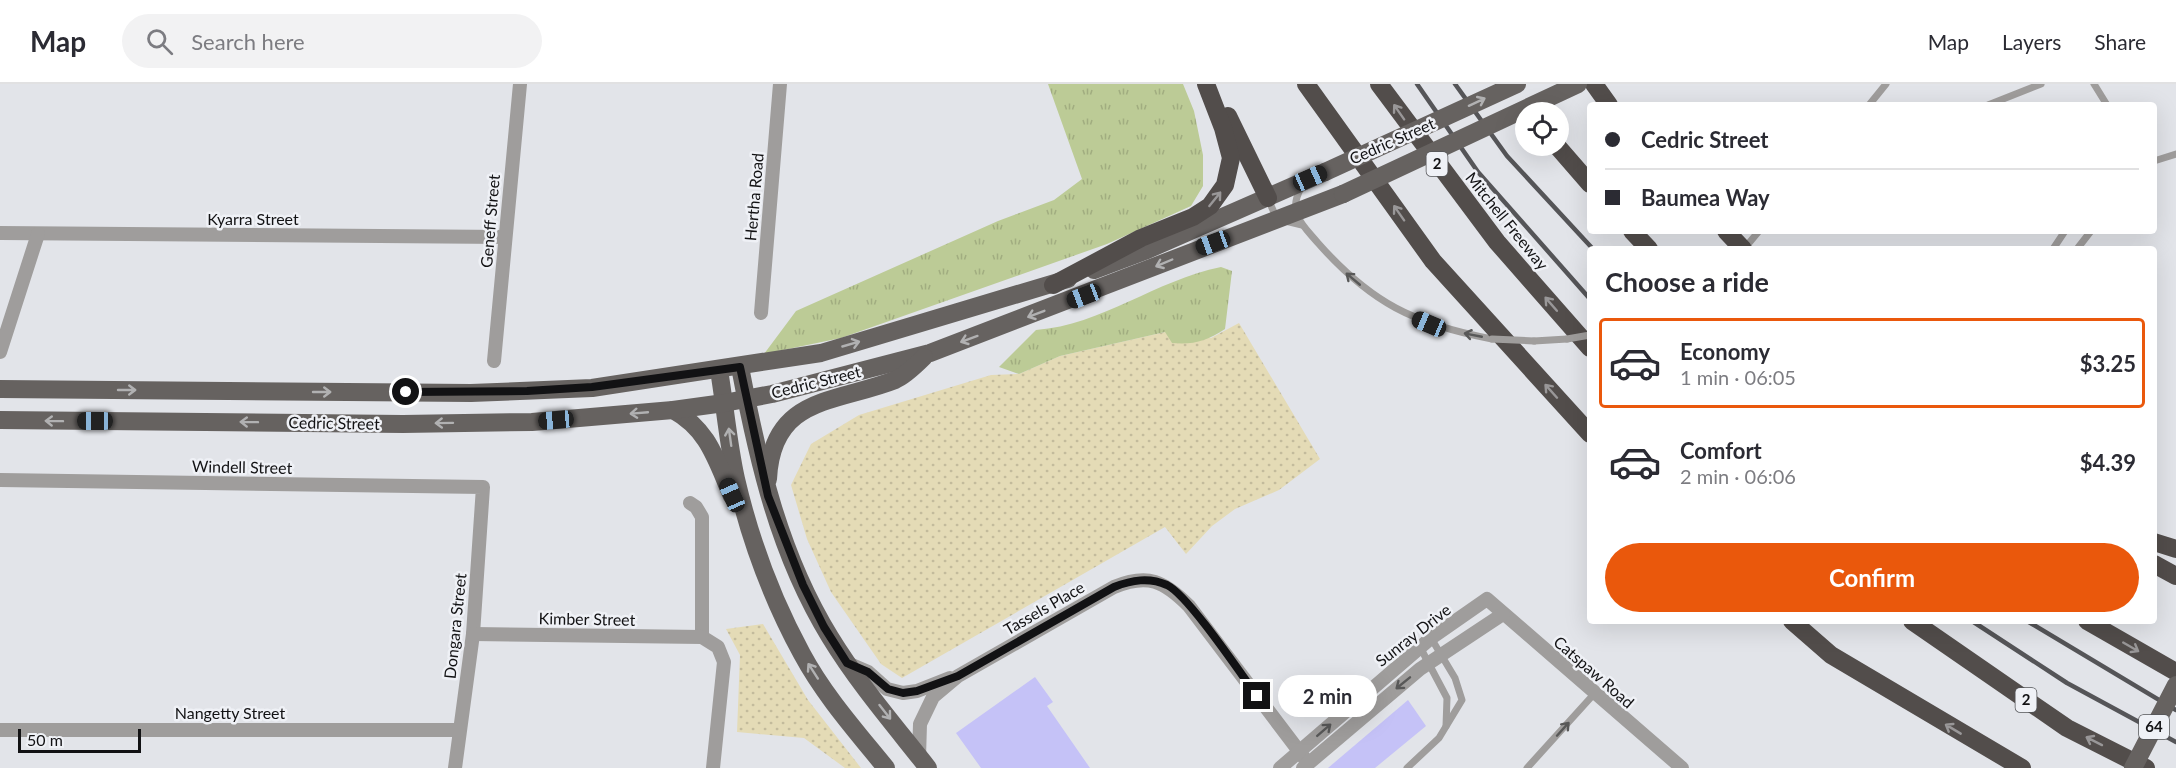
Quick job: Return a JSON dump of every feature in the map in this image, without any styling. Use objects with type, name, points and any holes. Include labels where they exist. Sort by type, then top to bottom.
[{"type":"highway","points":[[1206,84],[1232,122],[1268,198]]},
{"type":"highway","points":[[1053,285],[1141,238],[1193,217],[1210,206],[1225,185],[1231,158],[1223,128],[1206,84]]},
{"type":"highway","points":[[1306,84],[1433,261],[1587,431]]},
{"type":"highway","name":"Mitchell Freeway","points":[[1379,84],[1497,242],[1587,345]]},
{"type":"highway","points":[[1509,84],[1523,102]]},
{"type":"highway","points":[[1594,84],[1607,102]]},
{"type":"highway","points":[[1566,156],[1587,181]]},
{"type":"highway","points":[[1635,234],[1646,246]]},
{"type":"highway","points":[[1729,234],[1740,246]]},
{"type":"highway","points":[[2157,543],[2176,549]]},
{"type":"highway","points":[[2157,566],[2176,576]]},
{"type":"highway","points":[[1795,624],[1831,655],[1991,752],[2022,768]]},
{"type":"highway","name":"2","points":[[1916,624],[2067,728],[2146,768]]},
{"type":"highway","points":[[2092,624],[2176,672]]},
{"type":"highway","points":[[1991,752],[2011,768]]},
{"type":"main road","name":"Cedric Street","points":[[0,389],[527,391],[592,387],[740,367],[821,353],[1053,285],[1147,250],[1268,198],[1517,84]]},
{"type":"main road","name":"Cedric Street","points":[[0,420],[403,424],[532,422],[673,410],[746,399],[930,353],[1277,219],[1299,219],[1335,197],[1578,84]]},
{"type":"main road","points":[[768,496],[769,462],[785,425],[828,398],[897,380],[930,353]]},
{"type":"main road","points":[[740,367],[768,496],[803,585],[822,624],[847,663],[924,762]]},
{"type":"main road","points":[[719,370],[736,478],[758,555]]},
{"type":"main road","points":[[673,410],[691,420],[705,436],[802,655],[834,703],[886,768]]},
{"type":"main road","name":"64","points":[[2133,768],[2176,685]]},
{"type":"street","name":"Geneff Street","points":[[494,361],[520,84]]},
{"type":"street","name":"Hertha Road","points":[[761,313],[780,84]]},
{"type":"street","name":"Kyarra Street","points":[[0,233],[506,237]]},
{"type":"street","points":[[0,352],[38,234]]},
{"type":"street","name":"Windell Street","points":[[0,480],[483,487]]},
{"type":"street","name":"Dongara Street","points":[[455,768],[473,634],[483,487]]},
{"type":"street","points":[[690,503],[696,507],[702,517],[702,637],[718,647],[723,662],[713,768]]},
{"type":"street","name":"Tassels Place","points":[[847,663],[868,672],[888,689],[903,693],[917,691],[958,676],[1114,587],[1129,581],[1149,579],[1169,586],[1189,606],[1299,751]]},
{"type":"street","name":"Sunray Drive","points":[[1280,768],[1426,643],[1487,599]]},
{"type":"street","name":"Catspaw Road","points":[[1487,599],[1679,767]]},
{"type":"street","name":"Sunray Drive","points":[[1305,766],[1435,659],[1503,614]]},
{"type":"street","name":"Kimber Street","points":[[473,634],[702,637]]},
{"type":"street","name":"Tassels Place","points":[[924,762],[920,724],[933,697],[958,676]]},
{"type":"street","name":"Nangetty Street","points":[[0,730],[459,730]]},
{"type":"street","points":[[1299,751],[1305,766]]},
{"type":"lane","points":[[1871,102],[1886,84]]},
{"type":"lane","points":[[1996,102],[2041,84]]},
{"type":"lane","points":[[2094,84],[2105,102]]},
{"type":"lane","points":[[2157,160],[2176,154]]},
{"type":"lane","points":[[1325,172],[1303,184],[1295,199],[1299,219],[1341,269],[1372,295],[1401,312],[1454,332],[1512,340],[1550,340],[1587,335]]},
{"type":"lane","points":[[1268,198],[1277,219]]},
{"type":"lane","points":[[1746,246],[1757,234]]},
{"type":"lane","points":[[1426,643],[1435,659],[1447,698],[1446,728]]},
{"type":"lane","points":[[1407,768],[1446,728],[1462,700],[1455,678],[1435,659],[1426,643]]},
{"type":"lane","points":[[1529,766],[1594,694]]},
{"type":"sand","points":[[1239,323],[1320,459],[1279,490],[1235,509],[1212,526],[1186,554],[1165,527],[902,678],[881,664],[831,592],[807,539],[791,485],[811,444],[859,415],[991,375],[1019,374],[1060,356],[1165,332],[1211,338]]},
{"type":"sand","points":[[763,624],[808,700],[861,768],[845,768],[804,738],[737,732],[740,655],[726,629]]},
{"type":"green space","points":[[1048,84],[1183,84],[1194,111],[1203,155],[1203,186],[1191,206],[1107,244],[841,338],[764,354],[796,311],[998,221],[1054,200],[1082,179]]},
{"type":"green space","points":[[1221,267],[1232,271],[1225,329],[1212,337],[1193,343],[1172,343],[1165,332],[1060,356],[1019,374],[999,367],[1036,330],[1084,320],[1197,273]]},
{"type":"building","points":[[1035,677],[1053,702],[1047,706],[1090,768],[981,768],[956,733]]},
{"type":"building","points":[[1408,700],[1426,726],[1375,768],[1328,768]]},
{"type":"railway","points":[[1417,84],[1478,172],[1587,296]]},
{"type":"railway","points":[[1455,84],[1507,156],[1590,246]]},
{"type":"railway","points":[[1977,624],[2067,683],[2176,742]]},
{"type":"railway","points":[[2032,624],[2176,710]]},
{"type":"route","points":[[406,392],[471,393],[592,387],[740,367],[749,415],[776,522],[818,616],[847,663],[868,672],[888,689],[903,693],[917,691],[958,676],[1114,587],[1129,581],[1149,579],[1169,586],[1189,606],[1257,696]]}]
